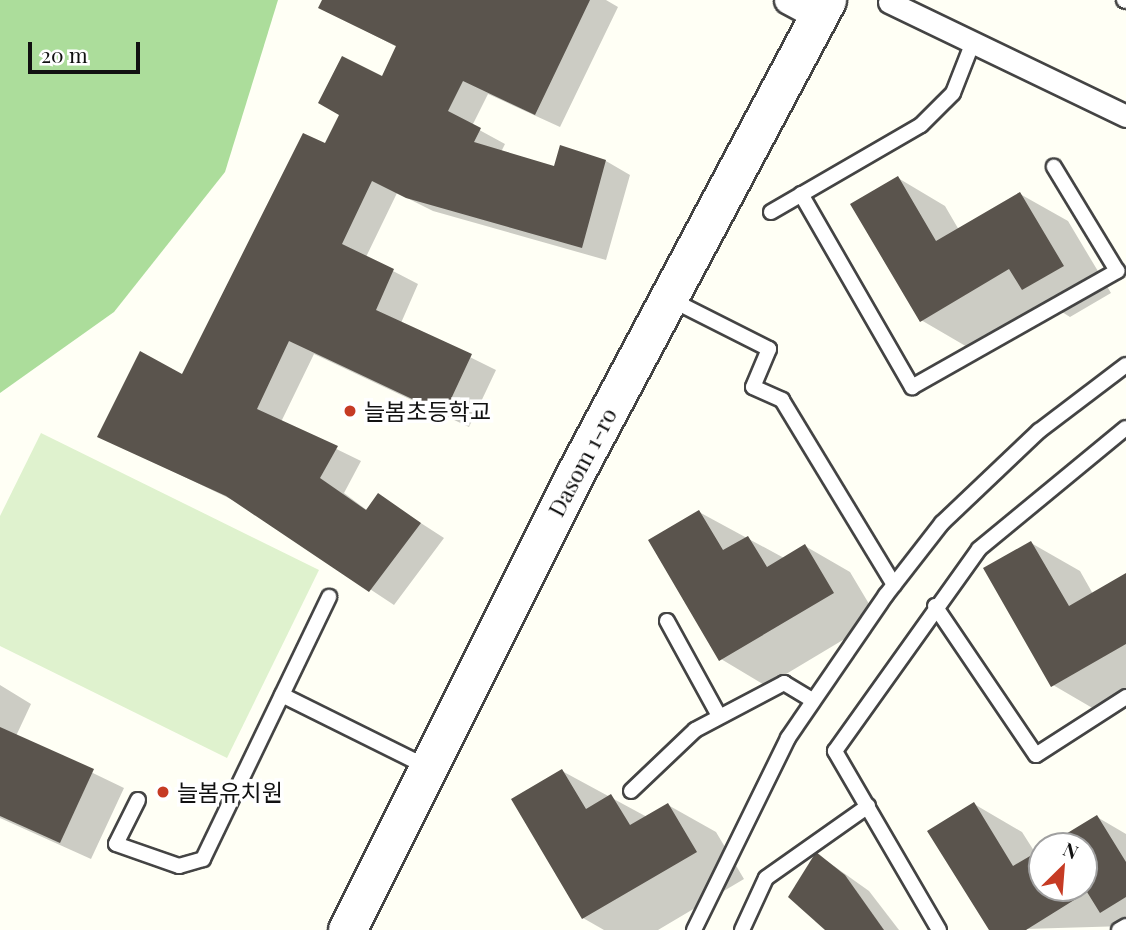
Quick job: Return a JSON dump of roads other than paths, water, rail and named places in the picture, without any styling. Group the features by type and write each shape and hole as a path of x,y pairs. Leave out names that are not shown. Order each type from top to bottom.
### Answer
{"street":[{"path":"889,2 1126,116"},
{"name":"Dasom 1-ro","path":"347,930 575,474 669,298 812,5"}],"lane":[{"path":"771,212 921,125 953,93 973,43"},
{"path":"801,194 912,387 1117,271 1054,167"},
{"path":"669,298 769,349 753,387 782,400 894,584"},
{"path":"694,930 811,699 894,584 942,523 1039,430 1126,365"},
{"path":"939,930 835,751 934,606 979,548 1126,428"},
{"path":"138,800 116,844 179,866 203,859 330,597"},
{"path":"934,606 1036,755 1126,697"},
{"path":"667,621 719,716"},
{"path":"631,791 695,730 719,716 784,683 811,699"},
{"path":"282,695 428,767"},
{"path":"742,930 766,878 868,806"},
{"path":"1119,930 1126,926"}],"place":[{"name":"늘봄초등학교","path":"350,411"},
{"name":"늘봄유치원","path":"163,792"}]}
